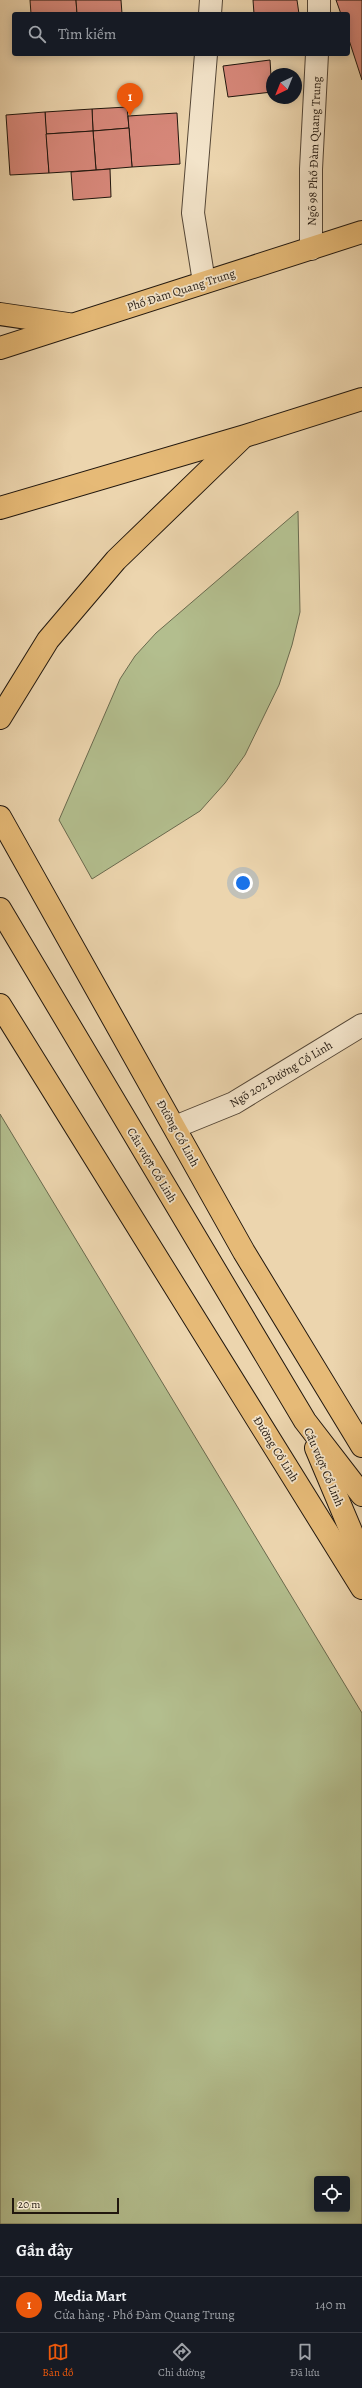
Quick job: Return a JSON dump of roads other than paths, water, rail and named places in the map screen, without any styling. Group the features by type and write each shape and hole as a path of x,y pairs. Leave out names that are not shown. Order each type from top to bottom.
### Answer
{"main road":[{"name":"Phố Đàm Quang Trung","path":"0,348 362,232"},
{"path":"0,314 73,325"},
{"path":"0,508 245,436 362,398"},
{"path":"0,718 48,640 116,560 245,436"},
{"name":"Đường Cổ Linh","path":"0,817 244,1252 362,1446"},
{"name":"Cầu vượt Cổ Linh","path":"0,909 305,1421 362,1495"},
{"name":"Đường Cổ Linh","path":"0,1005 362,1588"},
{"name":"Cầu vượt Cổ Linh","path":"305,1421 362,1557"}],"street":[{"path":"210,12 211,0"},
{"path":"319,0 319,12"},
{"path":"204,282 193,213 206,56"},
{"name":"Ngõ 98 Phố Đàm Quang Trung","path":"311,249 311,169 317,56"},
{"name":"Ngõ 202 Đường Cổ Linh","path":"175,1127 234,1103 362,1025"}],"place":[{"name":"Media Mart","path":"130,116"}]}
